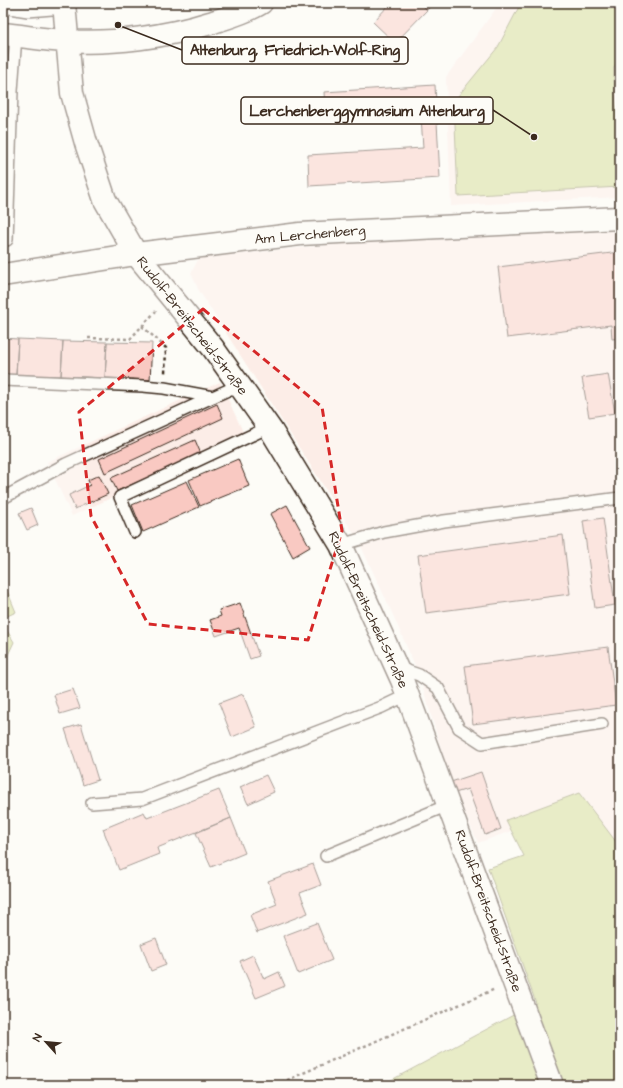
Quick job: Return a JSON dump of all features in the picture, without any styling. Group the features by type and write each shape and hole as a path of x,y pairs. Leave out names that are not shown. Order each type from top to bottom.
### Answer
{"street":[{"path":"10,35 67,41 99,42 151,37 184,31 247,11 261,3"},
{"name":"Rudolf-Breitscheid-Straße","path":"64,6 72,92 86,143 105,200 136,254 213,348 269,427 342,545 396,666 552,1085"},
{"name":"Am Lerchenberg","path":"3,275 136,254 300,234 620,218"}],"lane":[{"path":"3,7 28,11 64,6"},
{"path":"7,240 12,91 10,35"},
{"path":"3,380 164,388 213,397"},
{"path":"3,498 66,464 239,385"},
{"path":"135,532 120,497 269,427"},
{"path":"342,545 384,532 444,521 620,498"},
{"path":"396,666 419,675 438,688 458,728 482,743 602,724"},
{"path":"92,803 142,799 382,707 407,695"},
{"path":"326,856 448,805"}],"path":[{"path":"88,338 130,340 170,296"},
{"path":"142,326 166,348 164,388"},
{"path":"276,1085 514,981"}],"highlighted area":[{"path":"203,309 322,407 342,531 308,640 148,624 91,516 79,412"}],"shaded area":[{"path":"500,3 620,3 620,197 451,206 446,77"},
{"path":"620,228 620,847 579,793 506,820 511,831 478,843 451,782 419,675 358,540 198,289 191,273 199,258 366,241"},
{"path":"220,382 245,436 72,516 47,462"}],"green space":[{"path":"521,3 620,3 620,55 614,68 614,80 620,158 620,187 458,196 454,101 498,47"},
{"path":"3,581 16,612 3,618"},
{"path":"3,624 14,642 7,657 3,658"},
{"path":"579,793 620,847 620,1085 382,1085 536,1003 488,868 524,856 506,820"}],"building":[{"path":"391,3 420,3 427,10 395,43 373,22"},
{"path":"420,3 434,3 427,10"},
{"path":"435,85 440,178 309,186 308,155 423,148 421,116 326,122 324,92"},
{"path":"620,252 620,338 612,339 611,325 507,338 498,267"},
{"path":"3,338 18,339 16,375 3,374"},
{"path":"18,339 63,341 61,376 16,375"},
{"path":"63,341 107,342 105,378 61,376"},
{"path":"107,342 152,343 150,380 105,378"},
{"path":"608,374 615,413 589,417 582,378"},
{"path":"217,404 223,418 105,473 99,459"},
{"path":"195,440 201,454 117,491 111,478"},
{"path":"238,459 249,486 200,506 189,480"},
{"path":"99,475 108,494 75,509 69,495 90,485 88,480"},
{"path":"187,481 199,507 143,532 132,505"},
{"path":"287,505 310,547 293,557 270,514"},
{"path":"31,508 38,525 27,530 19,513"},
{"path":"603,518 615,605 595,608 583,521"},
{"path":"563,535 570,594 426,613 418,555"},
{"path":"240,603 259,656 250,659 239,628 216,636 210,620 221,616 219,610"},
{"path":"608,647 616,705 473,724 465,666"},
{"path":"73,689 80,708 60,714 54,695"},
{"path":"243,694 256,727 232,737 219,703"},
{"path":"81,724 98,780 83,785 65,729"},
{"path":"481,772 501,829 485,835 468,789 455,793 451,782"},
{"path":"266,775 274,792 248,804 240,787"},
{"path":"219,790 231,818 157,848 159,854 119,870 103,829 144,812 147,818"},
{"path":"231,818 245,853 211,867 196,833"},
{"path":"313,864 321,885 300,893 308,913 257,933 250,915 277,904 268,881"},
{"path":"317,923 332,960 298,974 283,936"},
{"path":"156,938 166,965 151,971 141,944"},
{"path":"253,955 264,979 279,972 285,986 256,998 240,961"}],"place":[{"name":"Altenburg, Friedrich-Wolf-Ring","path":"118,25"},
{"name":"Lerchenberggymnasium Altenburg","path":"534,137"}]}
